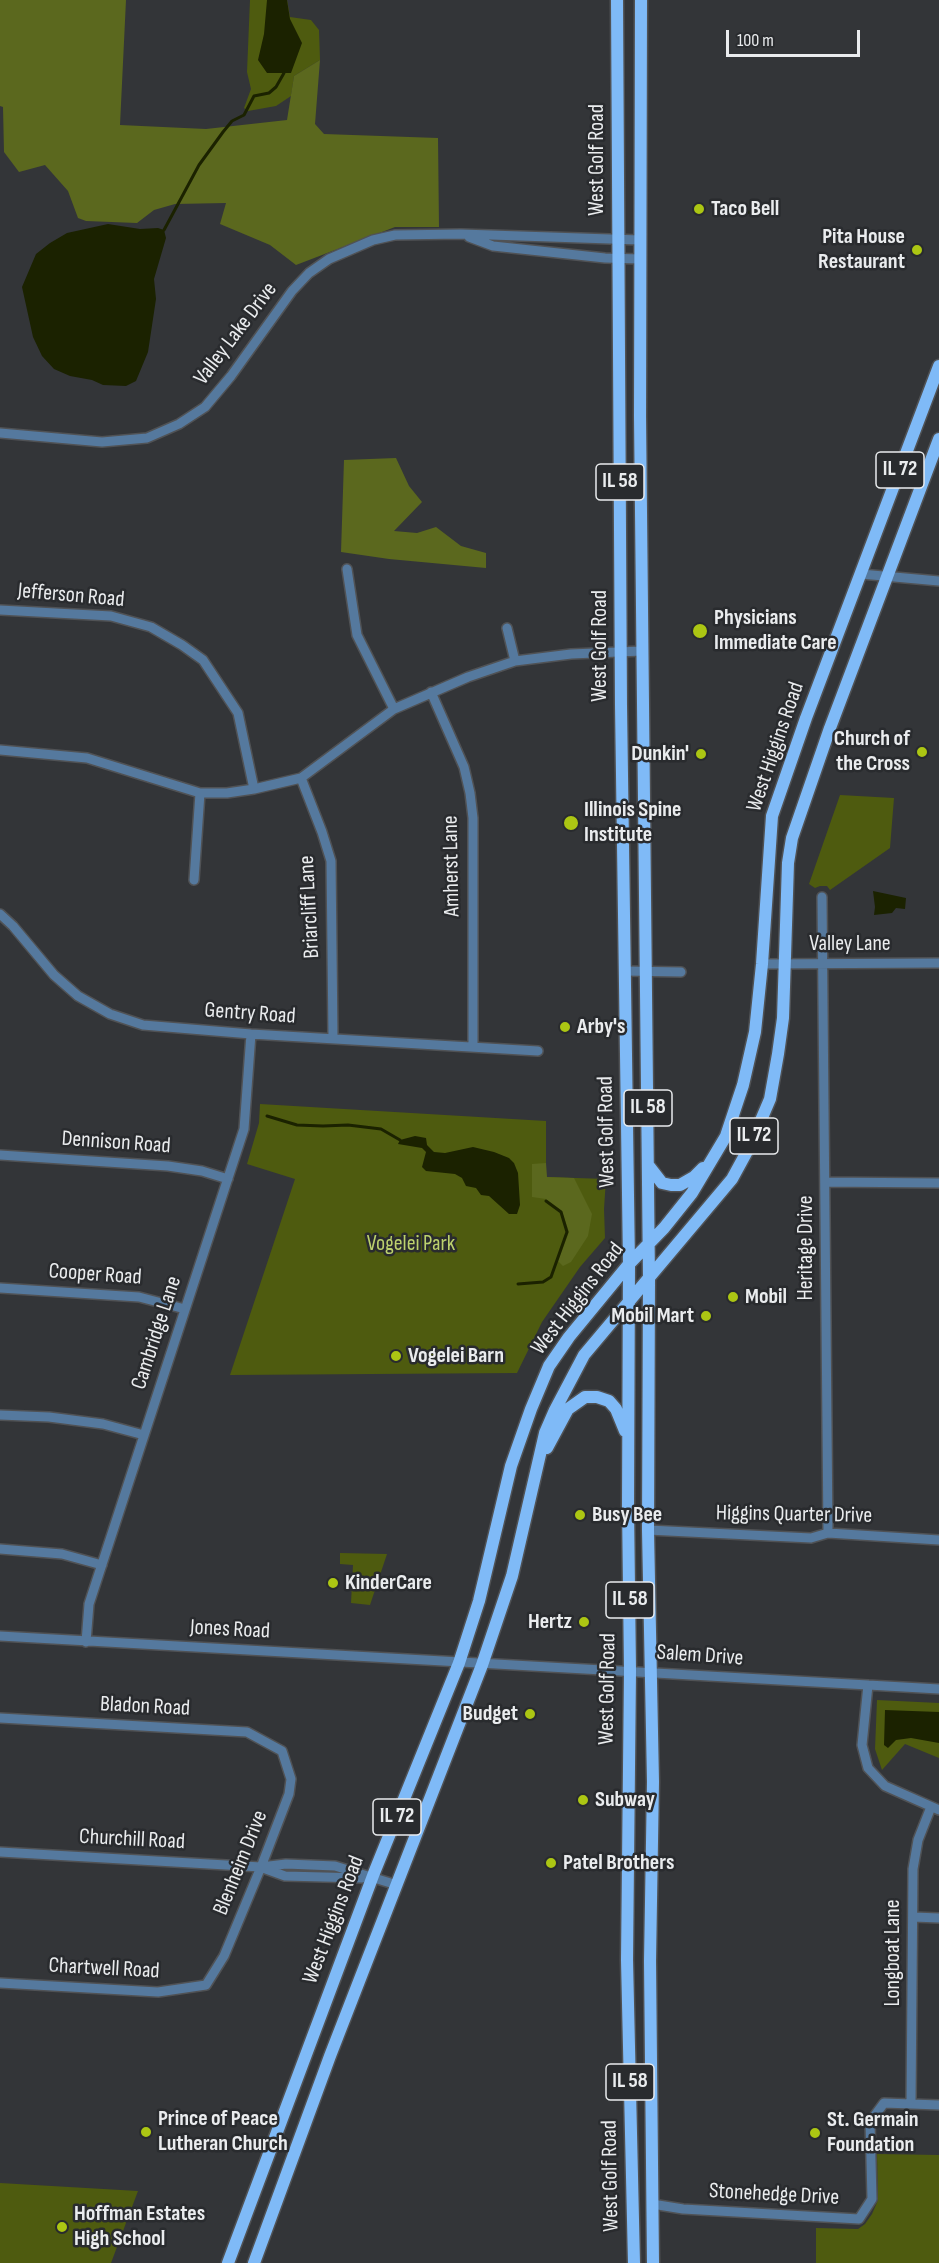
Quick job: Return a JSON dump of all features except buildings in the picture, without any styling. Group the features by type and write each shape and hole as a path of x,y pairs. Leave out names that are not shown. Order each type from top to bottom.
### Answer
{"main road":[{"name":"West Golf Road","path":"617,0 621,652 629,1264 630,1671 627,1960 634,2263"},
{"name":"West Golf Road","path":"641,0 642,651 649,1279 648,1530 653,1782 650,1961 653,2263"},
{"name":"West Higgins Road","path":"228,2263 372,1878 459,1664 478,1601 510,1466 549,1366 569,1337 629,1264 664,1228 692,1193 726,1136 743,1085 755,1032 772,816 806,718 939,366"},
{"name":"West Higgins Road","path":"254,2263 482,1665 512,1576 546,1433 572,1375 584,1355 732,1179 750,1146 770,1099 783,1018 788,863 792,838 798,816 939,439"},
{"path":"648,1165 662,1183 680,1185 694,1177 714,1156"},
{"path":"539,1465 568,1409 585,1397 597,1397 612,1404 619,1415 628,1441"}],"street":[{"name":"Valley Lake Drive","path":"461,234 493,246 618,259 640,259"},
{"name":"Valley Lake Drive","path":"0,434 102,442 147,438 179,424 205,407 231,376 292,291 309,273 329,259 373,240 395,235 461,234 640,240"},
{"path":"347,569 357,635 394,709"},
{"path":"861,574 939,581"},
{"name":"Jefferson Road","path":"0,610 111,616 151,627 182,645 203,660 238,713 254,789"},
{"path":"507,628 515,661"},
{"path":"0,750 87,758 200,793 227,793 254,789 301,778 394,709 468,677 515,661 571,654 642,651"},
{"name":"Amherst Lane","path":"431,693 464,767 470,793 473,830 473,1047"},
{"name":"Briarcliff Lane","path":"301,778 331,861 333,1038"},
{"path":"194,880 200,793"},
{"name":"Heritage Drive","path":"822,897 828,1533"},
{"name":"Gentry Road","path":"0,915 68,989 88,1003 110,1014 143,1025 251,1034 538,1051"},
{"name":"Valley Lane","path":"762,964 939,963"},
{"path":"626,971 681,972"},
{"name":"Cambridge Lane","path":"86,1642 89,1604 228,1179 246,1117 251,1034"},
{"name":"Dennison Road","path":"0,1155 168,1166 202,1171 228,1179"},
{"path":"825,1182 939,1183"},
{"name":"Cooper Road","path":"0,1288 139,1297 185,1309"},
{"path":"0,1415 49,1417 103,1424 144,1435"},
{"name":"Higgins Quarter Drive","path":"648,1530 811,1538 828,1533 939,1540"},
{"path":"0,1549 62,1554 102,1565"},
{"name":"Jones Road","path":"0,1636 459,1664"},
{"name":"Salem Drive","path":"459,1664 651,1672 939,1689"},
{"path":"868,1685 862,1745 868,1768 885,1786 935,1808"},
{"name":"Bladon Road","path":"0,1718 248,1732 282,1751"},
{"name":"Blenheim Drive","path":"206,1985 224,1956 289,1794 291,1779 282,1751"},
{"name":"Longboat Lane","path":"911,2103 913,1869 918,1840 935,1808"},
{"name":"Churchill Road","path":"0,1852 261,1867 285,1876 372,1878 397,1885"},
{"path":"914,1917 939,1918"},
{"name":"Chartwell Road","path":"0,1983 158,1992 206,1985"},
{"name":"Stonehedge Drive","path":"652,2204 683,2209 859,2219 872,2199 870,2122 884,2103 939,2105"}],"green space":[{"path":"0,0 126,0 120,125 206,129 287,120 294,76 320,60 315,124 324,134 438,138 439,227 395,227 296,265 270,245 220,224 226,203 175,204 154,210 137,223 86,221 78,218 68,191 45,165 19,172 4,152 3,107 0,106"},
{"path":"250,0 287,0 290,17 311,20 319,30 320,60 294,76 291,96 276,106 248,111 244,108 251,89 247,72"},
{"path":"396,458 409,486 422,502 394,531 417,533 436,527 461,546 486,553 486,568 341,552 344,460"},
{"path":"840,795 894,798 890,848 830,890 827,886 815,888 809,884"},
{"name":"Vogelei Park","path":"260,1104 546,1121 546,1177 606,1179 605,1238 580,1267 542,1322 517,1373 230,1375 295,1179 247,1164 259,1123"},
{"path":"546,1163 547,1177 574,1178 592,1214 588,1236 571,1262 563,1266 558,1261 569,1232 562,1211 546,1199 532,1197 532,1164"},
{"path":"340,1553 387,1554 370,1605 351,1603 353,1565 340,1564"},
{"path":"877,1700 939,1703 939,1758 905,1744 882,1770 875,1749"},
{"path":"877,2154 939,2155 939,2263 816,2263 816,2228 858,2229 872,2214 878,2200"},
{"name":"Hoffman Estates High School","path":"0,2183 138,2191 111,2263 0,2263"}],"shaded area":[{"path":"267,0 287,0 290,19 302,43 291,73 267,73 258,60 264,34"},
{"path":"108,224 140,229 158,228 164,230 166,238 154,279 156,299 148,352 136,381 126,386 103,385 54,369 42,356 33,337 22,287 36,254 50,243 67,233"},
{"path":"873,891 906,898 905,909 896,908 892,913 874,915"},
{"path":"415,1136 426,1138 427,1145 434,1152 445,1153 473,1147 509,1158 518,1173 520,1205 517,1214 509,1214 489,1196 481,1195 476,1188 466,1186 462,1178 455,1174 426,1171 422,1167 426,1152 422,1148 398,1144 400,1140"},
{"path":"885,1710 939,1712 939,1743 911,1738 896,1740 888,1748 884,1745"}],"waterway":[{"path":"164,230 199,165 223,132 232,121 244,115 254,96 269,93 276,87 284,73"},
{"path":"744,212 772,213"},
{"path":"267,1116 297,1125 348,1125 381,1129 400,1140"},
{"path":"518,1284 543,1282 551,1277 567,1232 561,1212 546,1201"}],"place":[{"name":"Taco Bell","path":"699,209"},
{"name":"Pita House Restaurant","path":"917,250"},
{"name":"Physicians Immediate Care","path":"700,631"},
{"name":"Church of the Cross","path":"922,752"},
{"name":"Dunkin'","path":"701,754"},
{"name":"Illinois Spine Institute","path":"571,823"},
{"name":"Arby's","path":"565,1027"},
{"name":"Mobil","path":"733,1297"},
{"name":"Mobil Mart","path":"706,1316"},
{"name":"Vogelei Barn","path":"396,1356"},
{"name":"Busy Bee","path":"580,1515"},
{"name":"KinderCare","path":"333,1583"},
{"name":"Hertz","path":"584,1622"},
{"name":"Budget","path":"530,1714"},
{"name":"Subway","path":"583,1800"},
{"name":"Patel Brothers","path":"551,1863"},
{"name":"Prince of Peace Lutheran Church","path":"146,2132"},
{"name":"St. Germain Foundation","path":"815,2133"},
{"name":"Hoffman Estates High School","path":"62,2227"}]}
